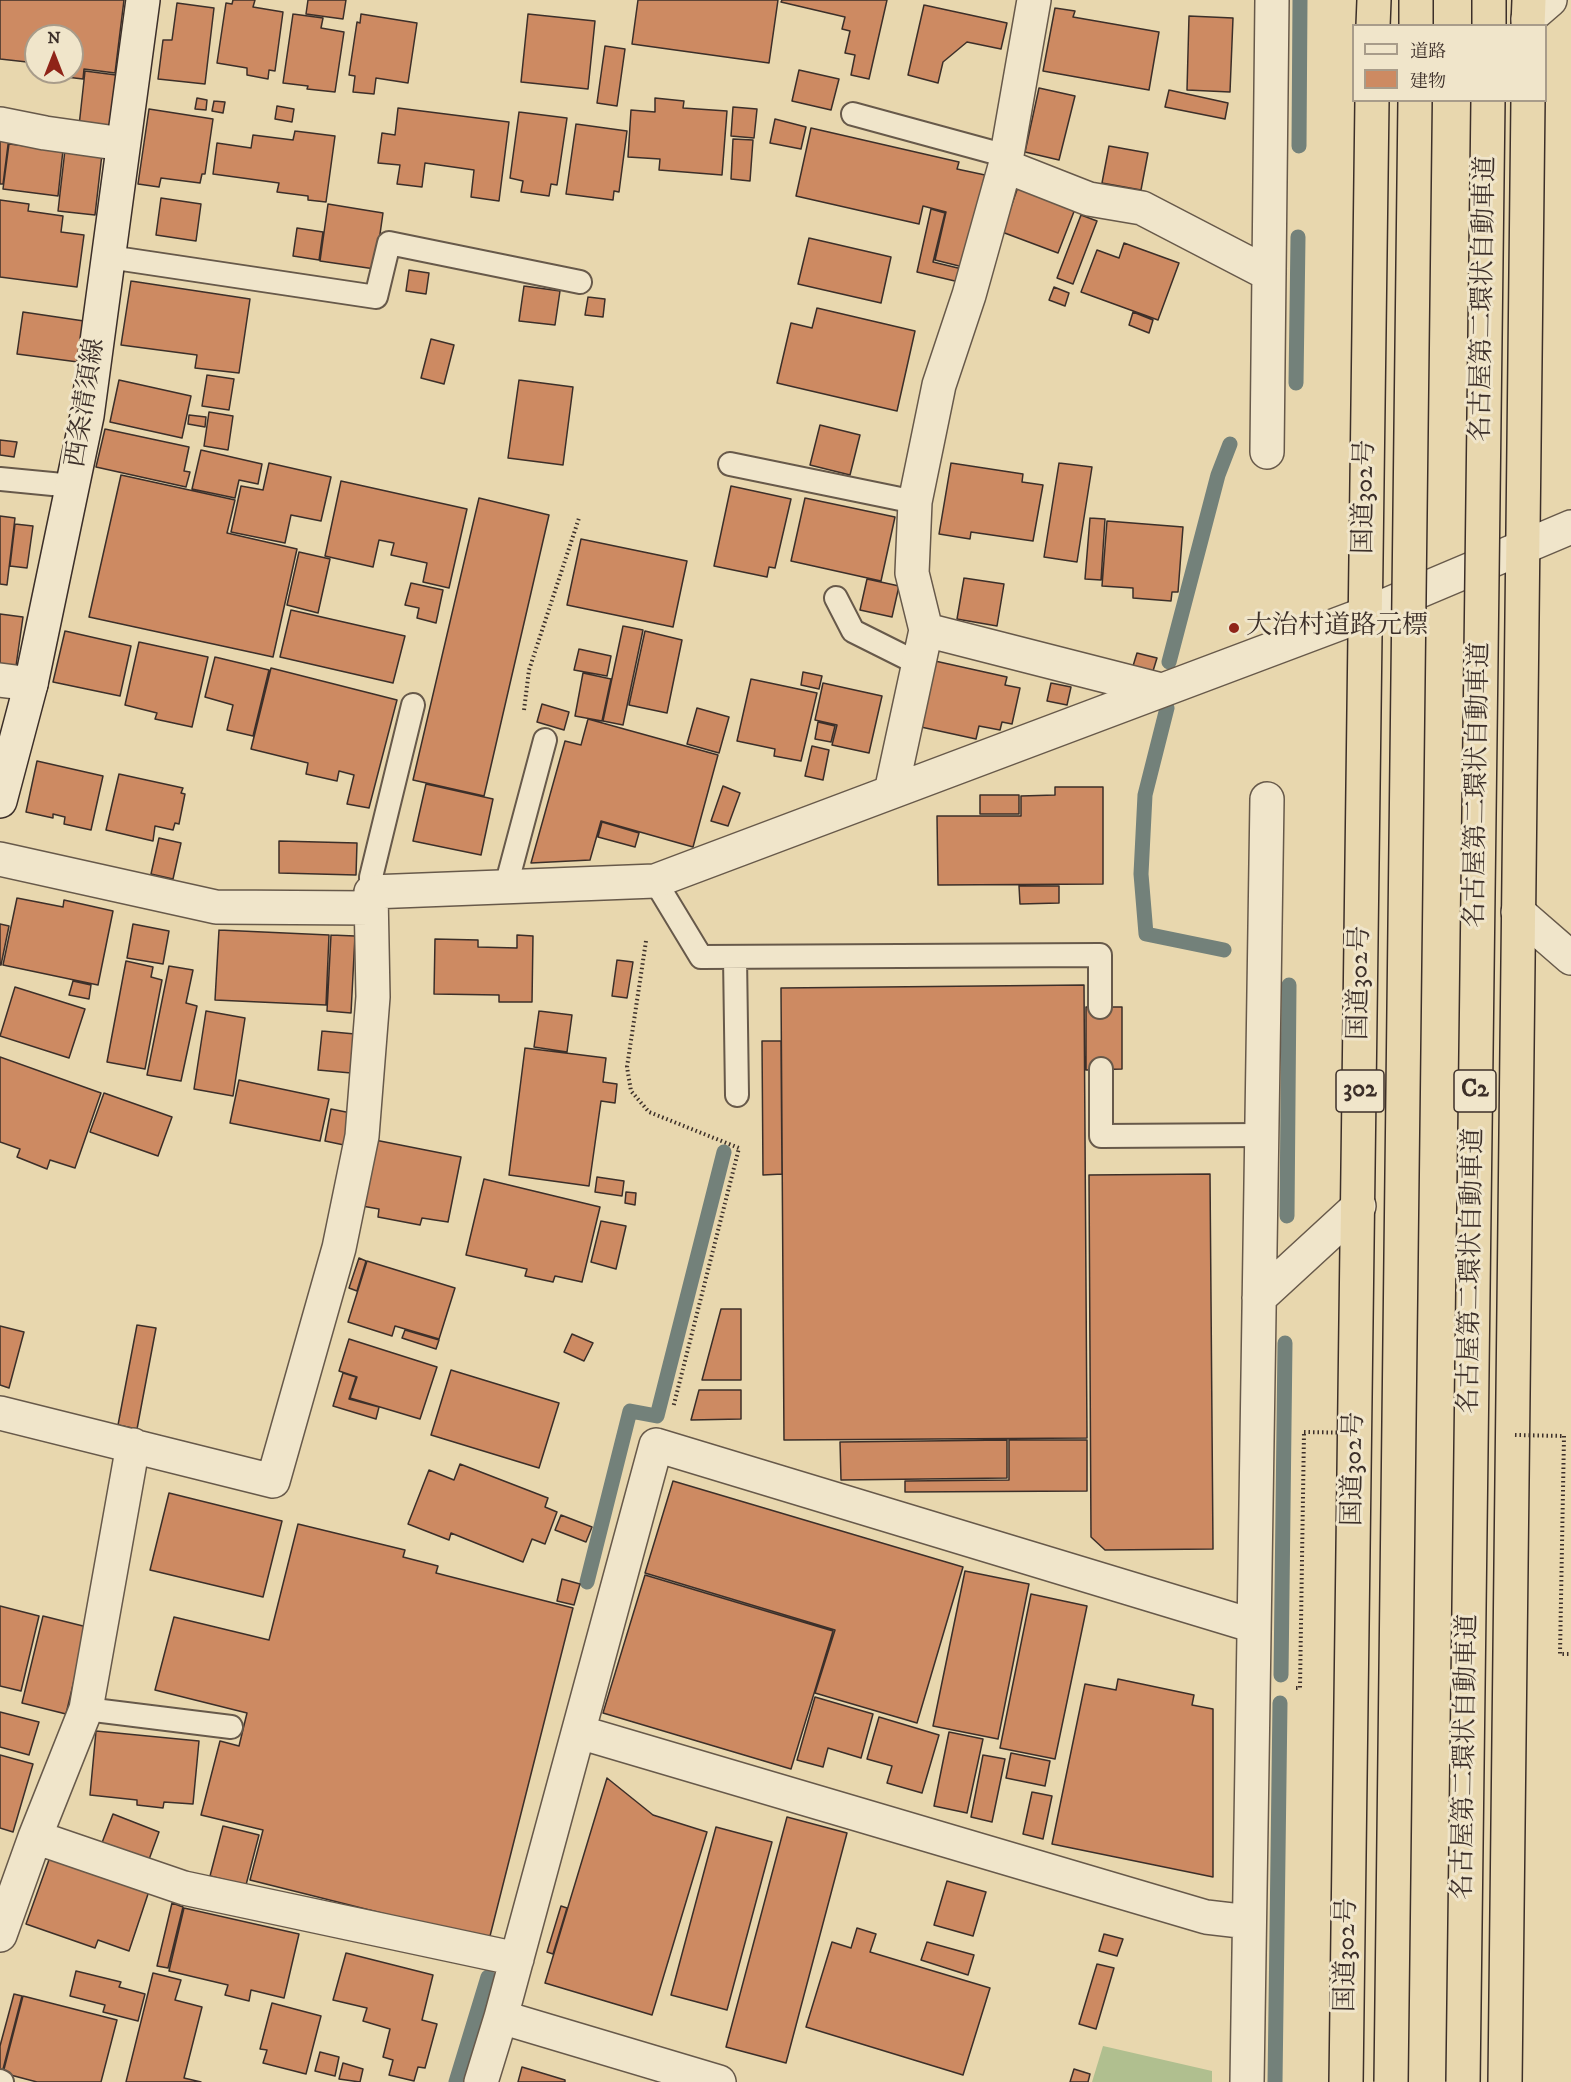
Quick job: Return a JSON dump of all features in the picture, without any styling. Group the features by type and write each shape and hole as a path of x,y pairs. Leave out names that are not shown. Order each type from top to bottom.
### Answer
{"highway":[{"path":"1373,24 1374,0"},
{"path":"1416,0 1416,24"},
{"path":"1489,0 1489,24"},
{"name":"国道302号","path":"1346,2082 1372,102"},
{"path":"1390,2082 1415,102"},
{"name":"名古屋第二環状自動車道","path":"1463,2082 1488,102"},
{"path":"1505,2082 1528,102"}],"street":[{"name":"西条清須線","path":"0,801 16,682 73,486 87,416 143,0"},
{"path":"891,792 926,630 912,573 915,502 939,385 969,295 1006,161 1034,0"},
{"path":"1267,452 1272,0"},
{"path":"0,124 123,144"},
{"path":"1006,161 1089,199 1142,208 1269,274"},
{"path":"0,859 216,908 371,900 506,886 655,881 1365,614 1571,527"},
{"path":"926,630 1161,690"},
{"path":"1247,2082 1267,799"},
{"path":"0,1413 273,1481 339,1248 362,1136 373,997 371,900"},
{"path":"1518,912 1571,957"},
{"path":"1259,1298 1359,1206"},
{"path":"0,1935 35,1837 86,1709 134,1445"},
{"path":"482,2082 656,1445 1254,1626"},
{"path":"579,1732 1206,1917 1249,1922"},
{"path":"35,1837 184,1888 517,1959"},
{"path":"501,2017 719,2082"}],"lane":[{"path":"853,114 1006,161"},
{"path":"109,257 376,297 389,243 580,282"},
{"path":"730,464 915,502"},
{"path":"0,479 73,486"},
{"path":"836,598 853,632 919,664"},
{"path":"371,900 371,877 413,705"},
{"path":"506,886 545,740"},
{"path":"655,881 701,957 1100,955 1100,1007"},
{"path":"735,957 737,1095"},
{"path":"1101,1069 1101,1136 1262,1135"},
{"path":"86,1709 231,1727"}],"path":[{"path":"545,740 532,732 523,707 529,670 579,518"},
{"path":"655,881 627,1066 631,1091 649,1112 739,1148 663,1447"},
{"path":"1300,1688 1304,1432"},
{"path":"1564,1436 1560,1654 1571,1654"}],"green space":[{"path":"1103,2046 1212,2071 1212,2082 1092,2082"}],"building":[{"path":"0,0 124,0 115,73 84,69 84,24 24,24 24,62 0,59"},
{"path":"233,0 255,0 253,7 283,12 275,71 269,70 268,79 247,75 247,68 217,63 226,3 232,4"},
{"path":"308,0 346,0 343,19 306,14"},
{"path":"638,0 778,0 769,63 632,44"},
{"path":"782,0 887,0 869,79 851,75 855,55 845,53 850,31 842,29 845,17 781,2"},
{"path":"177,3 214,8 205,84 158,79 163,40 172,40"},
{"path":"924,5 1007,23 1001,49 967,42 943,62 938,83 908,75"},
{"path":"1055,8 1075,11 1073,17 1159,32 1149,90 1043,71"},
{"path":"293,14 323,18 321,28 344,32 335,92 307,89 308,86 283,83"},
{"path":"361,14 417,23 408,83 376,78 374,94 353,92 355,76 349,75 357,22 360,23"},
{"path":"528,14 595,21 588,89 521,82"},
{"path":"1189,16 1233,18 1230,92 1187,90"},
{"path":"605,46 625,49 617,106 597,103"},
{"path":"799,70 839,79 831,110 792,101"},
{"path":"85,71 116,75 109,130 79,126"},
{"path":"1039,88 1075,96 1059,160 1025,152"},
{"path":"1169,90 1228,103 1225,119 1165,107"},
{"path":"197,98 207,100 206,110 195,109"},
{"path":"655,98 684,101 683,108 727,111 722,175 659,170 660,159 628,157 631,110 655,112"},
{"path":"214,101 225,102 223,113 212,111"},
{"path":"277,106 294,109 292,122 275,119"},
{"path":"733,107 757,109 754,138 731,136"},
{"path":"398,108 509,122 499,201 471,197 474,170 425,163 422,187 397,184 400,165 378,163 382,133 395,135"},
{"path":"149,109 213,119 205,174 202,174 200,183 161,178 159,187 138,184"},
{"path":"519,112 567,118 557,185 551,184 549,196 521,192 523,181 510,178"},
{"path":"775,119 806,127 801,149 770,143"},
{"path":"576,124 627,131 619,192 614,191 613,200 566,194"},
{"path":"811,128 959,162 957,169 985,175 963,267 935,260 946,212 923,206 919,224 796,196"},
{"path":"295,131 335,136 326,202 308,200 308,196 277,192 279,183 213,174 217,143 251,148 253,135 293,140"},
{"path":"0,136 9,137 3,184 0,184"},
{"path":"733,139 753,140 750,181 731,179"},
{"path":"9,144 63,150 58,196 3,189"},
{"path":"1109,146 1148,153 1141,190 1102,183"},
{"path":"65,150 102,154 95,215 58,211"},
{"path":"1018,187 1075,209 1058,253 1002,232"},
{"path":"161,198 201,204 196,241 156,235"},
{"path":"0,200 29,204 28,211 63,216 61,232 84,235 77,287 0,277"},
{"path":"328,204 383,213 375,269 320,261"},
{"path":"931,209 945,213 933,262 962,269 959,282 917,272"},
{"path":"1081,215 1097,221 1073,284 1057,278"},
{"path":"297,228 323,232 319,260 293,256"},
{"path":"809,238 891,257 881,303 798,284"},
{"path":"1124,243 1179,263 1158,320 1081,292 1097,250 1119,258"},
{"path":"409,270 429,273 426,294 406,291"},
{"path":"131,281 250,299 239,373 195,368 197,355 121,345"},
{"path":"524,286 560,291 555,325 519,321"},
{"path":"1054,287 1069,293 1065,306 1049,300"},
{"path":"588,297 605,299 603,317 585,315"},
{"path":"817,308 915,331 897,411 777,383 791,323 812,328"},
{"path":"23,312 84,321 78,362 17,354"},
{"path":"1133,312 1153,320 1149,333 1129,325"},
{"path":"431,339 454,345 444,384 421,378"},
{"path":"207,375 234,379 229,410 202,406"},
{"path":"119,380 191,396 182,438 110,422"},
{"path":"519,380 573,387 563,465 508,458"},
{"path":"209,412 233,416 228,450 204,446"},
{"path":"189,415 206,417 205,427 188,424"},
{"path":"820,425 860,435 850,475 810,465"},
{"path":"105,429 189,447 184,471 190,472 186,487 96,467"},
{"path":"0,440 17,442 14,457 0,455"},
{"path":"201,450 262,464 258,484 239,480 235,498 192,489"},
{"path":"269,463 331,477 321,521 291,515 285,543 231,532 241,486 263,490"},
{"path":"951,463 1023,474 1022,482 1043,485 1033,541 971,532 970,539 939,534"},
{"path":"1059,463 1092,467 1077,562 1044,557"},
{"path":"121,475 235,500 227,533 297,549 273,657 89,617"},
{"path":"341,481 467,509 449,588 423,582 427,563 391,555 394,543 379,540 373,567 325,556"},
{"path":"731,486 791,499 775,568 769,567 767,577 714,566"},
{"path":"479,498 549,515 484,796 413,780"},
{"path":"805,498 895,517 881,581 791,561"},
{"path":"0,516 15,518 7,585 0,584"},
{"path":"1090,518 1105,519 1101,580 1085,579"},
{"path":"1107,521 1183,527 1178,592 1172,592 1171,601 1133,598 1133,588 1102,586"},
{"path":"15,524 33,526 27,568 10,566"},
{"path":"581,539 687,561 673,627 567,605"},
{"path":"299,552 330,559 318,613 287,605"},
{"path":"964,578 1004,584 997,626 957,619"},
{"path":"867,579 899,586 892,617 860,610"},
{"path":"411,583 443,590 436,623 417,618 419,608 405,605"},
{"path":"291,610 405,636 393,683 280,657"},
{"path":"0,614 23,617 16,666 0,664"},
{"path":"623,626 643,630 623,725 603,721"},
{"path":"65,631 131,646 120,696 53,682"},
{"path":"645,631 682,640 667,713 629,705"},
{"path":"139,642 208,657 192,727 155,719 157,713 125,705"},
{"path":"579,649 611,656 607,676 574,670"},
{"path":"1137,653 1157,658 1153,671 1133,666"},
{"path":"215,657 269,670 253,736 227,730 233,705 205,697"},
{"path":"935,661 1007,677 1005,685 1020,688 1012,724 1002,722 1000,730 979,726 976,739 921,727"},
{"path":"271,668 397,700 369,808 347,804 354,775 339,771 337,781 306,774 308,763 251,749"},
{"path":"803,672 822,676 819,689 801,685"},
{"path":"583,673 611,679 602,721 575,716"},
{"path":"751,679 817,693 801,761 774,756 775,749 737,741"},
{"path":"823,683 882,696 869,753 832,745 837,725 815,720"},
{"path":"1051,683 1071,687 1067,705 1047,701"},
{"path":"542,704 569,712 564,730 537,722"},
{"path":"697,708 729,717 719,753 687,744"},
{"path":"588,719 718,755 693,847 601,821 590,860 531,863 565,741 581,745"},
{"path":"818,722 835,726 831,742 815,739"},
{"path":"812,746 829,750 823,780 805,776"},
{"path":"37,761 103,776 91,830 64,824 65,817 53,814 53,818 26,812"},
{"path":"119,774 183,788 181,793 185,794 179,824 175,823 173,830 155,826 153,841 106,830"},
{"path":"426,784 493,799 481,855 413,841"},
{"path":"723,786 740,793 728,826 711,821"},
{"path":"1055,787 1103,787 1103,884 938,885 937,816 1021,816 1021,796 1055,795"},
{"path":"980,795 1019,795 1019,814 980,814"},
{"path":"602,822 639,833 635,847 598,837"},
{"path":"159,838 181,843 173,879 151,874"},
{"path":"279,841 357,843 356,875 279,873"},
{"path":"1019,886 1059,886 1059,903 1020,904"},
{"path":"17,898 63,907 64,900 113,911 98,985 3,965"},
{"path":"0,924 9,926 1,965 0,965"},
{"path":"133,924 169,931 163,964 127,958"},
{"path":"219,930 329,935 326,1005 215,1000"},
{"path":"331,935 355,936 351,1013 327,1011"},
{"path":"517,935 533,936 532,1002 499,1002 499,995 434,994 435,939 478,940 478,947 517,948"},
{"path":"617,960 633,962 627,998 612,996"},
{"path":"126,961 153,967 151,977 162,980 145,1069 107,1062"},
{"path":"169,966 193,970 186,1003 197,1006 181,1081 147,1075"},
{"path":"73,981 91,985 89,999 69,995"},
{"path":"1084,985 1087,1438 784,1440 781,988"},
{"path":"15,987 85,1009 69,1058 0,1036"},
{"path":"1086,1007 1122,1007 1122,1069 1086,1070"},
{"path":"206,1011 245,1018 233,1096 194,1089"},
{"path":"539,1011 572,1015 567,1052 534,1047"},
{"path":"322,1031 355,1034 351,1073 318,1070"},
{"path":"762,1041 781,1041 782,1174 763,1175"},
{"path":"525,1048 606,1058 603,1082 617,1084 615,1103 601,1101 589,1186 509,1175"},
{"path":"0,1057 101,1093 75,1168 50,1160 47,1169 17,1157 20,1149 0,1142"},
{"path":"239,1080 329,1099 320,1141 230,1123"},
{"path":"104,1093 172,1117 158,1156 90,1132"},
{"path":"331,1109 351,1113 344,1145 325,1141"},
{"path":"375,1140 461,1157 448,1222 422,1218 420,1225 378,1217 379,1209 362,1206"},
{"path":"1210,1174 1213,1549 1105,1550 1091,1537 1089,1175"},
{"path":"597,1177 624,1181 622,1196 595,1192"},
{"path":"484,1179 600,1207 582,1282 555,1276 553,1282 525,1276 527,1269 466,1255"},
{"path":"626,1192 636,1193 635,1205 625,1203"},
{"path":"601,1221 626,1226 616,1269 591,1262"},
{"path":"359,1258 366,1261 357,1291 349,1288"},
{"path":"367,1261 455,1288 439,1339 395,1326 392,1336 348,1322"},
{"path":"721,1309 741,1309 741,1380 702,1380"},
{"path":"137,1325 156,1328 137,1429 118,1425"},
{"path":"0,1326 24,1332 9,1388 0,1385"},
{"path":"405,1330 439,1340 436,1349 402,1338"},
{"path":"572,1334 593,1343 584,1361 564,1352"},
{"path":"349,1339 437,1367 420,1419 350,1398 357,1377 339,1371"},
{"path":"451,1370 559,1403 539,1468 431,1435"},
{"path":"343,1373 356,1377 349,1399 379,1407 376,1419 333,1406"},
{"path":"699,1390 741,1390 741,1419 691,1420"},
{"path":"1007,1440 1007,1478 841,1480 840,1442"},
{"path":"1009,1440 1087,1440 1087,1491 905,1492 905,1481 1009,1480"},
{"path":"460,1464 548,1498 545,1507 557,1512 545,1544 532,1539 523,1562 451,1533 449,1540 408,1524 429,1470 454,1480"},
{"path":"673,1481 963,1567 917,1723 815,1693 835,1630 645,1573"},
{"path":"169,1493 282,1521 263,1597 150,1570"},
{"path":"561,1515 592,1527 586,1542 555,1530"},
{"path":"298,1524 405,1550 403,1557 438,1566 436,1573 573,1608 489,1940 250,1880 263,1830 201,1815 220,1741 239,1746 247,1713 155,1690 174,1617 269,1640"},
{"path":"965,1571 1029,1584 998,1739 933,1726"},
{"path":"645,1575 833,1631 791,1769 603,1713"},
{"path":"562,1579 580,1584 574,1605 557,1601"},
{"path":"1031,1594 1087,1606 1055,1759 1000,1748"},
{"path":"0,1606 39,1616 21,1691 0,1686"},
{"path":"43,1616 87,1627 66,1714 22,1703"},
{"path":"1118,1679 1194,1695 1192,1705 1213,1709 1213,1877 1052,1844 1085,1684 1116,1690"},
{"path":"815,1697 873,1714 861,1758 828,1748 823,1767 797,1760"},
{"path":"0,1712 39,1722 29,1755 0,1747"},
{"path":"879,1717 939,1735 922,1793 887,1783 892,1766 867,1759"},
{"path":"96,1731 199,1741 193,1804 164,1802 163,1808 137,1805 137,1800 90,1795"},
{"path":"949,1732 983,1739 967,1813 934,1806"},
{"path":"1011,1753 1050,1761 1045,1786 1006,1778"},
{"path":"0,1755 33,1764 13,1832 0,1828"},
{"path":"983,1755 1005,1759 992,1822 971,1817"},
{"path":"607,1778 653,1815 707,1832 652,2015 545,1983"},
{"path":"1032,1792 1052,1796 1043,1839 1023,1834"},
{"path":"113,1814 159,1832 147,1865 100,1848"},
{"path":"787,1817 847,1833 786,2063 726,2047"},
{"path":"223,1826 259,1835 246,1885 210,1876"},
{"path":"716,1827 772,1842 727,2010 671,1995"},
{"path":"50,1857 149,1891 129,1951 98,1940 95,1948 26,1924"},
{"path":"947,1881 986,1892 973,1936 934,1925"},
{"path":"172,1903 183,1907 168,1968 157,1966"},
{"path":"561,1906 567,1908 553,1954 547,1952"},
{"path":"184,1908 299,1934 284,1998 251,1990 249,2001 225,1995 228,1985 169,1971"},
{"path":"857,1928 876,1934 870,1952 990,1988 963,2075 806,2027 832,1942 851,1948"},
{"path":"1104,1934 1123,1939 1117,1956 1099,1951"},
{"path":"927,1942 974,1955 968,1975 921,1960"},
{"path":"346,1953 433,1975 422,2020 437,2024 425,2068 418,2067 414,2081 389,2075 393,2060 383,2057 390,2029 363,2021 367,2008 333,2000"},
{"path":"1097,1964 1114,1968 1096,2029 1079,2024"},
{"path":"76,1971 121,1982 119,1987 145,1994 138,2021 103,2012 105,2005 70,1996"},
{"path":"153,1973 181,1980 175,2000 202,2007 184,2078 201,2082 126,2082"},
{"path":"14,1994 22,1996 2,2073 0,2073 0,2046"},
{"path":"23,1996 117,2020 101,2082 37,2082 3,2073"},
{"path":"272,2003 321,2016 306,2074 263,2063 267,2050 260,2049"},
{"path":"320,2052 339,2057 335,2076 315,2071"},
{"path":"343,2063 363,2069 360,2082 339,2079"},
{"path":"522,2067 565,2080 565,2082 518,2082"},
{"path":"1074,2069 1090,2074 1088,2082 1070,2082"}],"waterway":[{"path":"1299,146 1300,0"},
{"path":"1296,383 1298,237"},
{"path":"1169,662 1218,475 1230,444"},
{"path":"1167,708 1145,795 1141,874 1146,934 1224,950"},
{"path":"1287,1216 1289,985"},
{"path":"587,1582 630,1411 657,1416 724,1152"},
{"path":"1281,1675 1285,1343"},
{"path":"1275,2082 1280,1703"},
{"path":"456,2082 488,1977"}],"place":[{"name":"大治村道路元標","path":"1234,628"}]}
